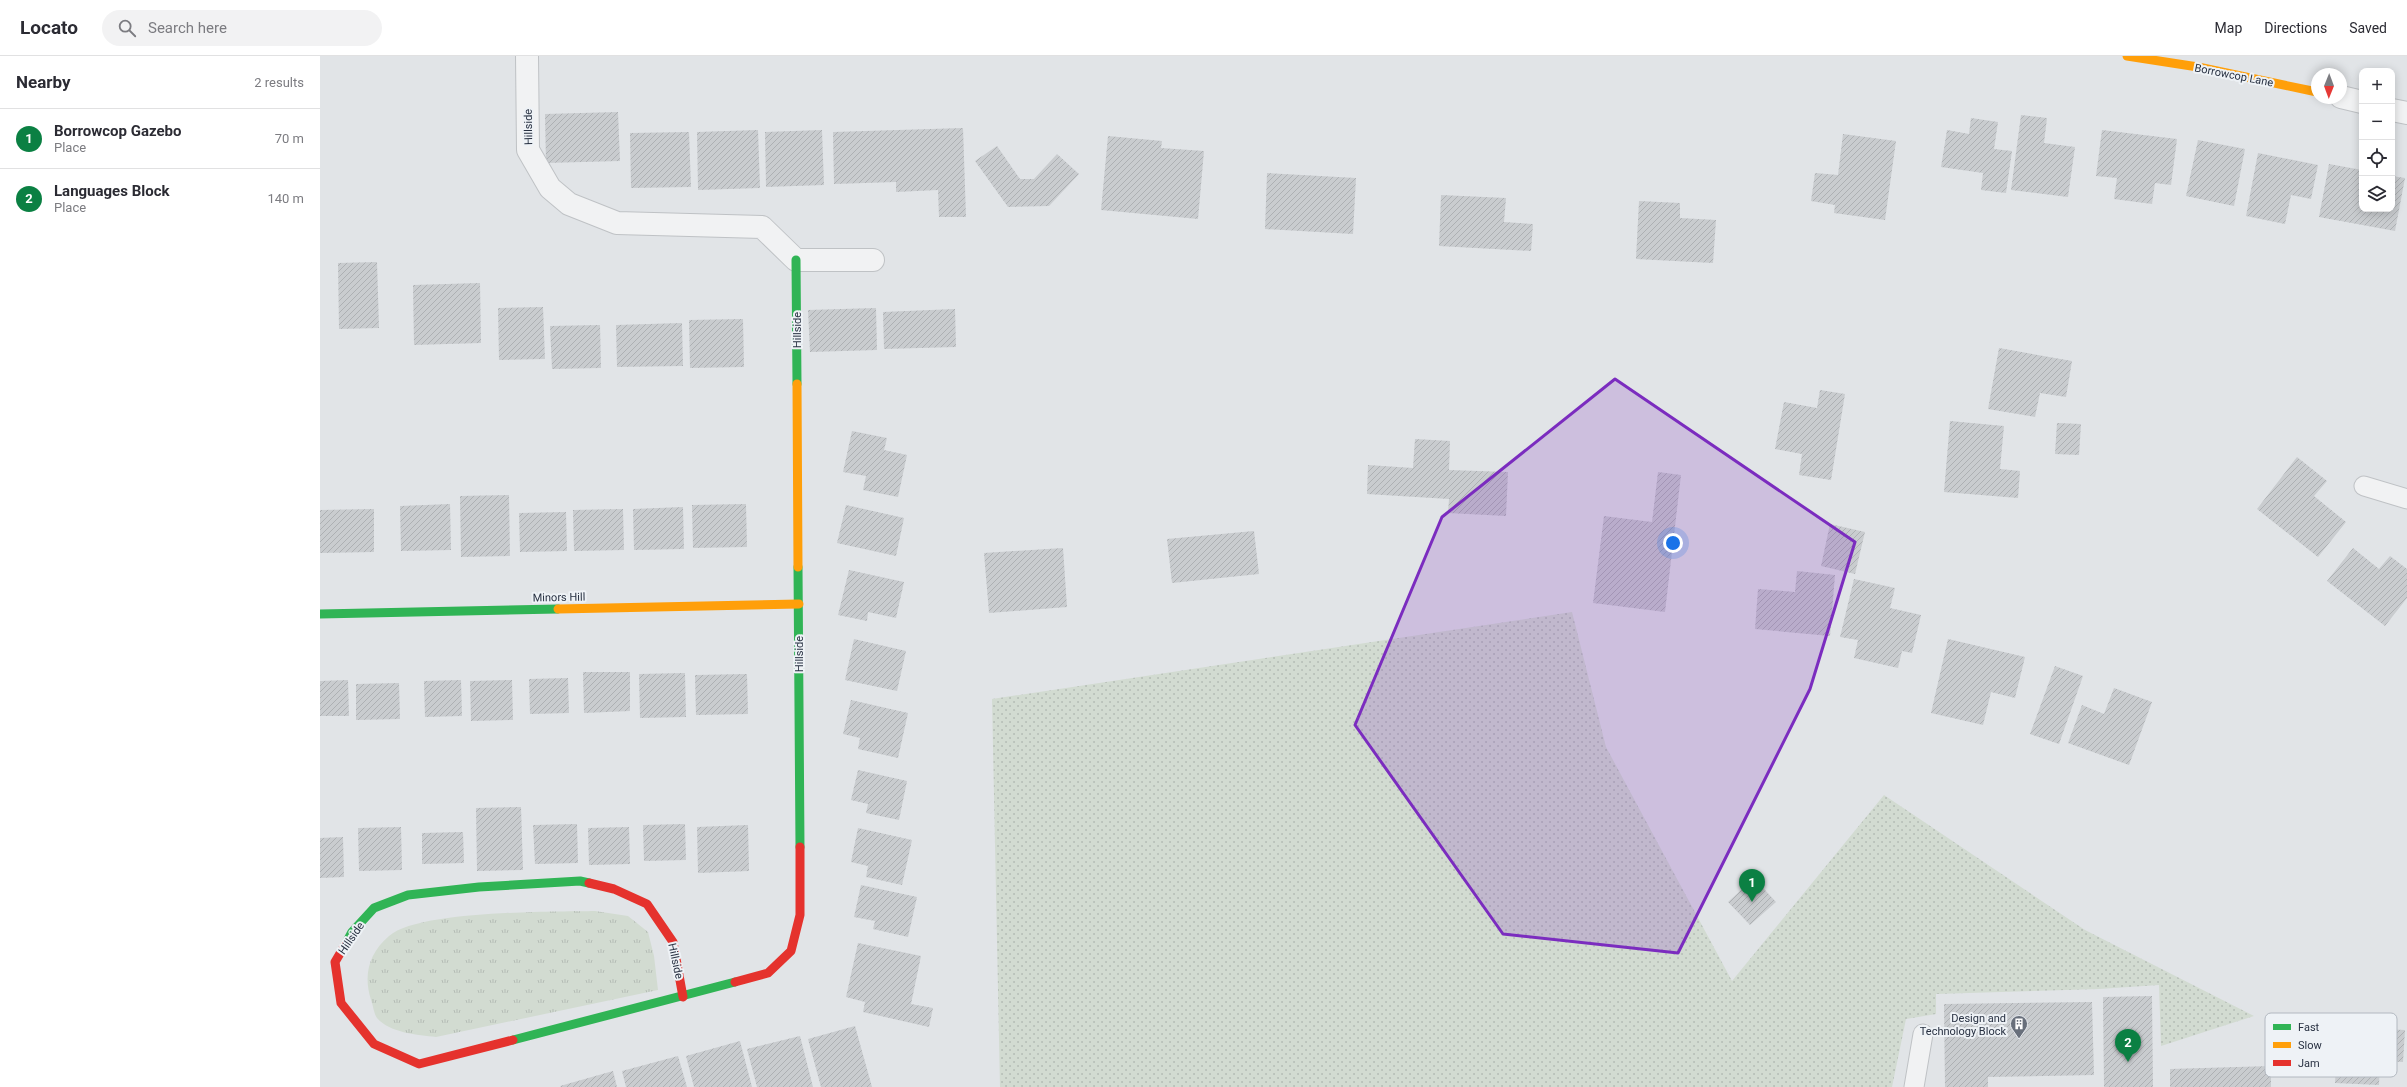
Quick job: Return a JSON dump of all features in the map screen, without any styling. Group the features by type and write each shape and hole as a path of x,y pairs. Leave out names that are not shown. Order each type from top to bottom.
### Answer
{"street":[{"name":"Hillside","path":"527,56 528,150 550,188 569,204 617,222 762,227 796,260 800,915 791,950 768,973 683,997 419,1064 374,1044 341,1003 335,962 352,932 374,908 408,895 479,887 580,881 614,889 647,904 673,942 683,997"},
{"name":"Borrowcop Lane","path":"2127,56 2198,67 2311,91"},
{"path":"2347,98 2359,101"},
{"path":"2395,111 2407,113"},
{"path":"796,260 873,260"},
{"name":"Minors Hill","path":"320,614 799,604"}],"lane":[{"path":"2364,486 2407,499"},
{"path":"1914,1087 1923,1034"}],"highlighted area":[{"path":"1615,379 1855,542 1810,689 1678,953 1503,934 1355,725 1442,517"}],"green space":[{"path":"1572,612 1606,747 1732,981 1884,795 2085,930 2254,1016 2161,1046 2159,985 2099,989 1936,994 1936,1014 1906,1019 1892,1087 1000,1087 992,699"},
{"path":"595,911 628,916 648,932 654,956 658,990 436,1037 413,1034 389,1027 377,1018 374,1012 368,982 368,973 372,957 389,936 405,928 428,921 487,914"}],"building":[{"path":"618,112 620,161 546,163 545,114"},
{"path":"2021,115 2047,118 2044,143 2075,147 2068,197 2011,190"},
{"path":"1971,118 1998,122 1994,149 2012,151 2006,193 1981,190 1983,173 1941,167 1947,130 1969,134"},
{"path":"963,128 966,217 939,217 938,190 896,192 896,182 834,184 833,132"},
{"path":"758,130 760,188 698,190 697,132"},
{"path":"822,130 824,185 766,187 765,132"},
{"path":"2102,130 2177,139 2171,185 2155,183 2152,204 2114,199 2117,178 2096,176"},
{"path":"689,132 691,187 631,188 630,133"},
{"path":"1843,134 1896,141 1885,220 1834,213 1835,205 1811,201 1815,173 1838,175"},
{"path":"1108,136 1162,141 1161,148 1204,151 1198,219 1101,210"},
{"path":"2198,140 2245,149 2234,206 2186,196"},
{"path":"997,146 1020,179 1034,179 1057,154 1079,174 1049,206 1008,207 975,161"},
{"path":"2258,153 2318,165 2311,199 2291,195 2285,224 2246,216"},
{"path":"2329,164 2359,169 2359,212 2395,212 2395,176 2405,178 2395,231 2319,217"},
{"path":"1267,173 1356,178 1353,234 1265,229"},
{"path":"1441,195 1506,198 1504,222 1533,224 1531,251 1439,246"},
{"path":"1639,201 1680,203 1680,218 1716,220 1713,263 1636,259"},
{"path":"377,262 379,328 339,329 338,263"},
{"path":"480,283 481,343 414,345 413,285"},
{"path":"543,307 545,359 499,360 498,308"},
{"path":"876,308 877,350 810,352 808,310"},
{"path":"955,309 956,347 884,349 883,312"},
{"path":"743,319 744,367 690,368 689,320"},
{"path":"682,323 683,366 617,367 616,325"},
{"path":"600,325 601,368 552,369 550,326"},
{"path":"1999,348 2072,361 2066,397 2040,393 2035,417 1988,409"},
{"path":"1820,390 1845,394 1831,480 1799,475 1802,454 1775,449 1784,402 1817,408"},
{"path":"1950,421 2004,426 2000,469 2020,471 2018,498 1944,492"},
{"path":"2057,423 2081,424 2079,455 2055,454"},
{"path":"852,431 887,438 884,450 907,455 898,497 863,490 866,476 843,472"},
{"path":"1415,439 1450,441 1449,470 1508,472 1506,516 1448,513 1449,499 1367,494 1368,465 1413,468"},
{"path":"2297,457 2327,481 2314,496 2346,522 2318,557 2257,509"},
{"path":"1658,472 1681,475 1665,612 1593,603 1604,516 1652,522"},
{"path":"509,495 510,556 461,557 460,496"},
{"path":"450,504 451,550 401,551 400,506"},
{"path":"746,504 747,547 693,548 692,505"},
{"path":"846,505 904,518 896,556 837,543"},
{"path":"683,507 684,549 634,550 633,509"},
{"path":"374,509 374,552 320,553 320,510"},
{"path":"623,509 624,550 574,551 573,510"},
{"path":"566,512 567,551 520,552 519,513"},
{"path":"1830,524 1865,532 1855,574 1821,566"},
{"path":"1254,531 1259,574 1172,583 1167,539"},
{"path":"1063,548 1067,607 989,613 984,553"},
{"path":"2353,548 2379,569 2390,556 2407,569 2407,598 2385,626 2327,581"},
{"path":"849,570 904,582 896,618 868,612 867,621 838,615"},
{"path":"1797,571 1835,575 1830,636 1755,629 1758,589 1795,592"},
{"path":"1854,579 1895,588 1890,608 1921,615 1912,653 1902,651 1898,668 1854,658 1858,640 1840,637"},
{"path":"854,639 906,651 897,691 845,680"},
{"path":"1948,639 2025,657 2015,698 1991,692 1983,725 1931,713"},
{"path":"2055,666 2083,676 2059,744 2030,734"},
{"path":"583,672 630,672 630,711 584,713"},
{"path":"685,673 686,717 640,718 639,674"},
{"path":"747,674 748,714 696,715 695,675"},
{"path":"568,678 569,713 530,714 529,679"},
{"path":"348,680 349,716 320,716 320,681"},
{"path":"461,680 462,716 425,717 424,681"},
{"path":"512,680 513,720 471,721 470,681"},
{"path":"399,683 400,719 356,720 356,684"},
{"path":"2114,688 2152,702 2129,765 2068,743 2082,705 2104,714"},
{"path":"851,700 908,713 898,758 858,749 860,738 843,734"},
{"path":"858,770 907,781 899,820 866,813 868,804 851,800"},
{"path":"521,807 523,870 477,871 476,808"},
{"path":"577,824 578,863 535,864 533,825"},
{"path":"685,824 686,860 644,861 643,825"},
{"path":"748,825 749,871 698,873 697,827"},
{"path":"401,827 402,870 359,871 358,828"},
{"path":"629,827 630,864 589,865 588,828"},
{"path":"858,828 912,840 902,885 866,877 868,866 851,862"},
{"path":"463,832 464,863 422,864 422,833"},
{"path":"343,837 344,877 320,878 320,838"},
{"path":"1754,878 1776,902 1750,925 1728,902"},
{"path":"861,885 917,897 908,937 873,929 875,921 854,917"},
{"path":"858,943 921,956 911,1004 933,1008 929,1027 863,1012 865,1002 846,997"},
{"path":"2152,996 2153,1087 2104,1087 2103,997"},
{"name":"Design and Technology Block","path":"2092,1002 2094,1075 1988,1077 1988,1087 1945,1087 1944,1004"},
{"path":"855,1026 872,1087 821,1087 808,1039"},
{"path":"2397,1030 2405,1030 2403,1062 2397,1062"},
{"path":"800,1036 813,1087 757,1087 747,1049"},
{"path":"740,1041 752,1087 694,1087 686,1056"},
{"path":"678,1056 687,1087 626,1087 622,1071"},
{"path":"2265,1066 2265,1077 2271,1077 2271,1087 2170,1087 2170,1069"},
{"path":"613,1071 617,1087 560,1086"},
{"path":"2335,1077 2379,1077 2379,1085 2335,1083"}],"traffic: fast":[{"path":"796,260 797,384"},
{"path":"798,567 800,847"},
{"path":"320,614 558,609"},
{"path":"345,945 352,932 374,908 408,895 479,887 580,881 589,883"},
{"path":"513,1040 735,982"}],"traffic: slow":[{"path":"2127,56 2198,67 2311,91"},
{"path":"797,384 798,567"},
{"path":"558,609 799,604"}],"traffic: jam":[{"path":"735,982 768,973 791,951 800,915 800,847"},
{"path":"589,883 614,889 647,904 673,942 683,997"},
{"path":"345,945 335,962 341,1003 374,1044 419,1064 513,1040"}],"place":[{"name":"Borrowcop Gazebo","path":"1752,902"},
{"name":"Design and Technology Block","path":"2019,1039"},
{"name":"Languages Block","path":"2128,1062"}]}
